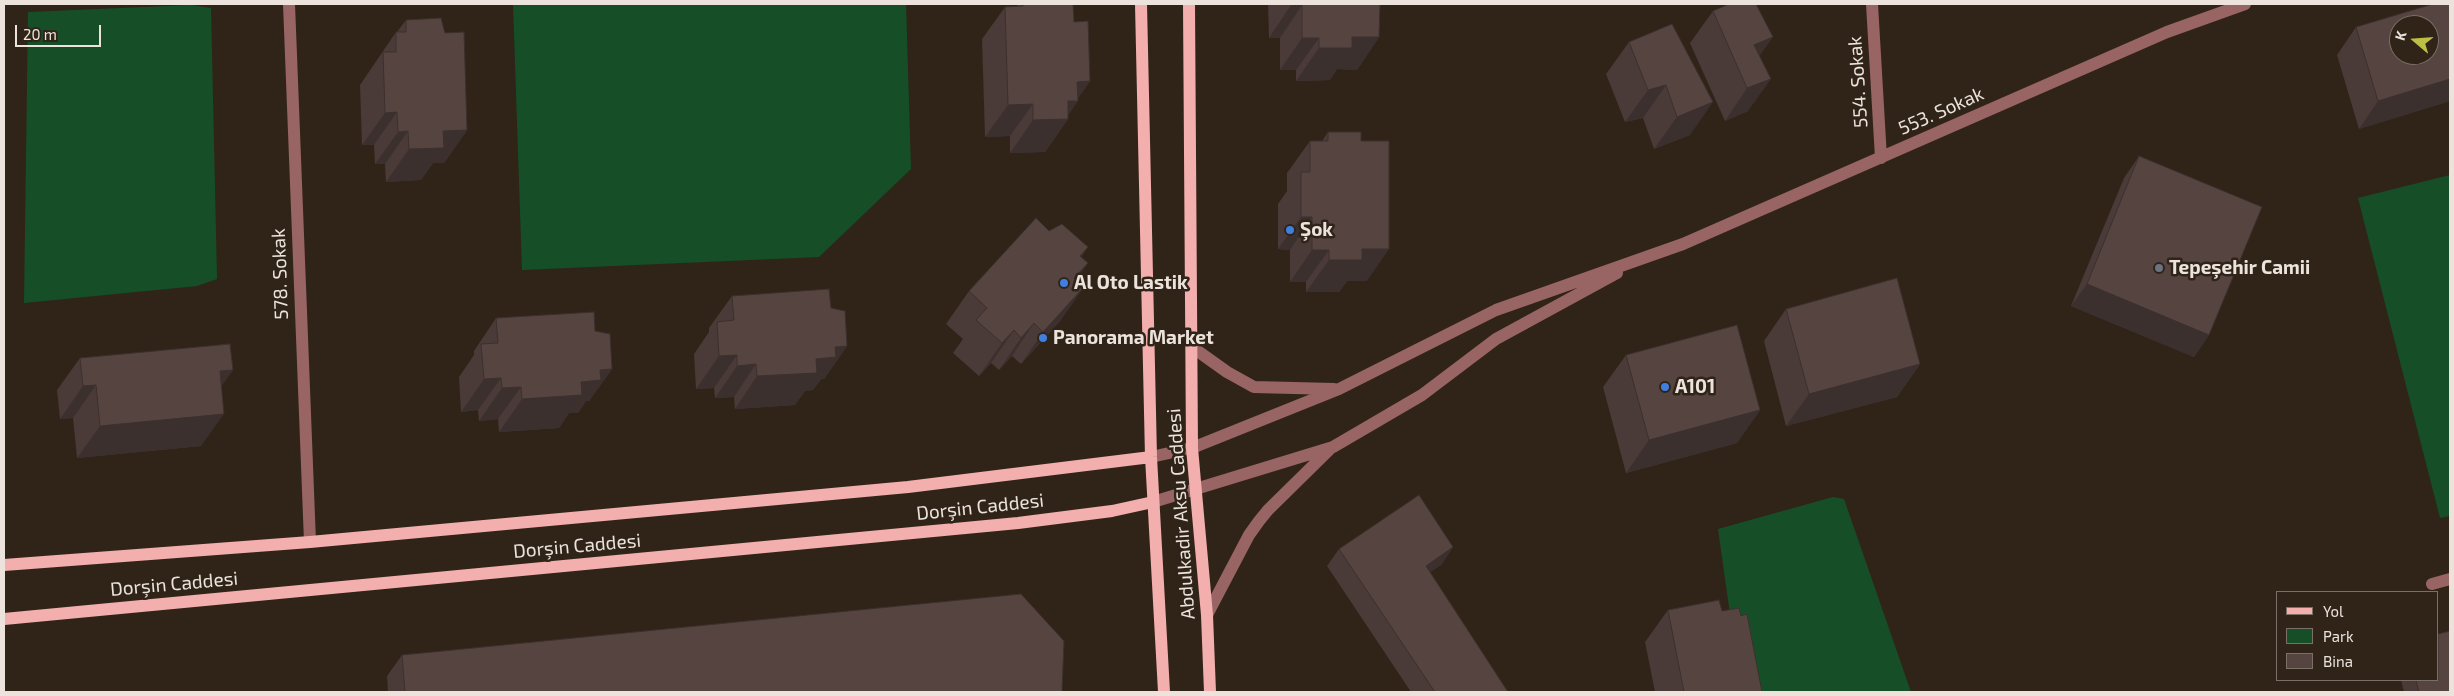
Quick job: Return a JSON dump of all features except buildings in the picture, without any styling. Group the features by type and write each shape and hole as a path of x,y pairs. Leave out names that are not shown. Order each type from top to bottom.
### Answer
{"main road":[{"name":"Abdulkadir Aksu Caddesi","path":"1141,4 1151,457 1164,692"},
{"name":"Abdulkadir Aksu Caddesi","path":"1189,4 1192,448 1207,615 1210,692"},
{"name":"Dorşin Caddesi","path":"4,565 310,542 908,487 1151,457"},
{"name":"Dorşin Caddesi","path":"4,619 1008,524 1112,511 1153,502"}],"street":[{"name":"578. Sokak","path":"289,4 310,542"},
{"name":"554. Sokak","path":"1872,4 1881,158"},
{"name":"553. Sokak","path":"1652,254 1683,244 2167,32 2245,4"},
{"path":"1151,457 1192,448 1339,389 1496,310 1652,254"},
{"path":"1153,502 1333,446 1422,395 1496,339 1652,254"},
{"path":"1192,347 1227,372 1254,387 1339,389"},
{"path":"1207,615 1249,535 1263,516 1333,446"},
{"path":"2432,584 2450,580"}],"green space":[{"path":"513,4 906,4 911,169 819,257 522,270"},
{"path":"191,5 211,8 217,279 197,286 24,303 28,12"},
{"path":"2450,175 2450,516 2440,518 2358,198"},
{"path":"1833,497 1844,499 1911,692 1741,692 1718,529"}],"place":[{"name":"Şok","path":"1290,230"},
{"name":"Tepeşehir Camii","path":"2159,268"},
{"name":"Al Oto Lastik","path":"1064,283"},
{"name":"Panorama Market","path":"1043,338"},
{"name":"A101","path":"1665,387"}]}
